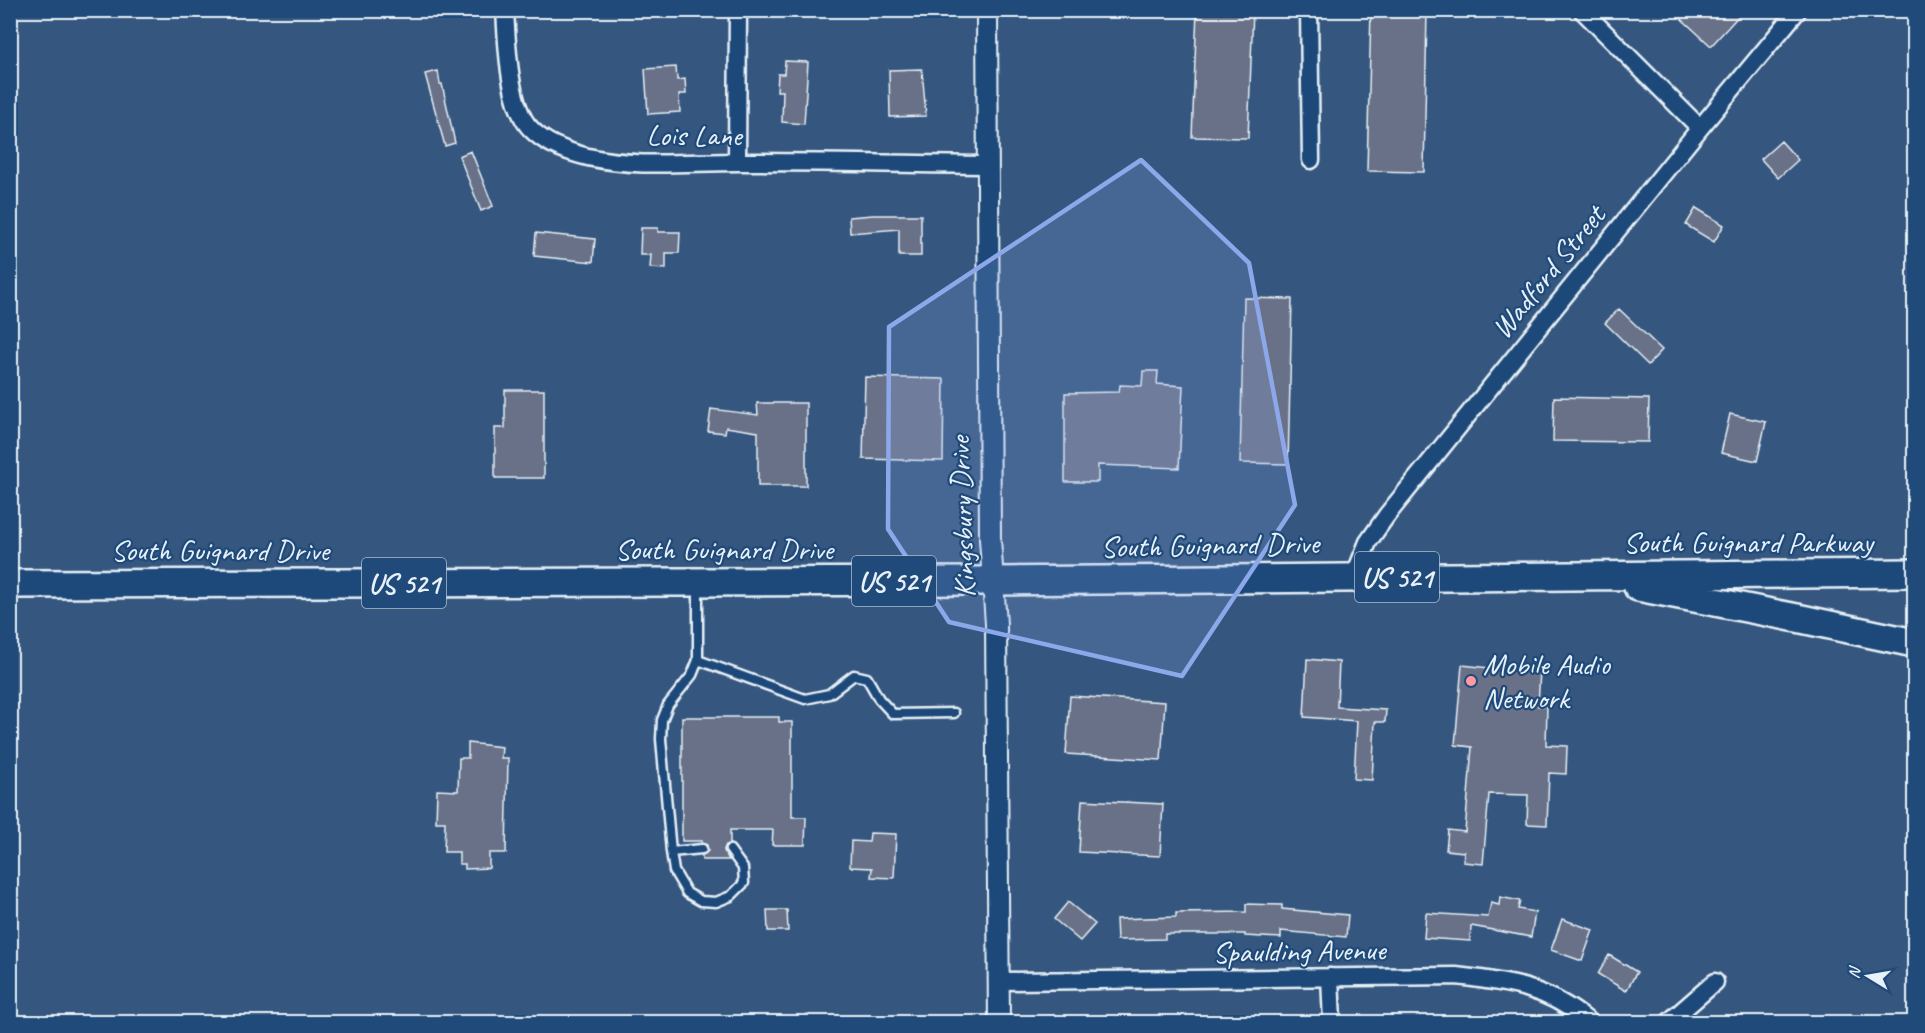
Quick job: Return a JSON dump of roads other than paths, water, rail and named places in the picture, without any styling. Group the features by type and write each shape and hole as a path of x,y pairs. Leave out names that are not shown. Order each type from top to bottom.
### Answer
{"highway":[{"name":"South Guignard Parkway","path":"1581,576 1914,573"},
{"name":"South Guignard Drive","path":"10,584 992,581 1581,576"},
{"path":"1581,576 1914,643"}],"street":[{"name":"Lois Lane","path":"505,10 508,53 515,94 522,115 530,128 563,149 588,157 650,163 988,165"},
{"path":"737,162 738,10"},
{"name":"Kingsbury Drive","path":"987,10 990,527 996,624 999,1023"},
{"path":"1309,10 1311,160"},
{"path":"1582,10 1700,128"},
{"name":"Wadford Street","path":"1354,577 1368,542 1387,515 1798,10"},
{"name":"Spaulding Avenue","path":"999,981 1456,976 1499,981 1534,989 1565,1004 1589,1023"},
{"path":"1330,977 1332,1023"},
{"path":"1669,1023 1714,982"}],"lane":[{"path":"698,582 698,660 692,675 668,705 662,720 661,739 674,871 687,893 701,901 716,902 732,896 744,883 743,868 730,850"},
{"path":"698,660 805,699 829,694 854,675 867,678 879,699 893,714 954,713"},
{"path":"671,852 702,849"}],"place":[{"name":"Mobile Audio Network","path":"1471,681"}]}
